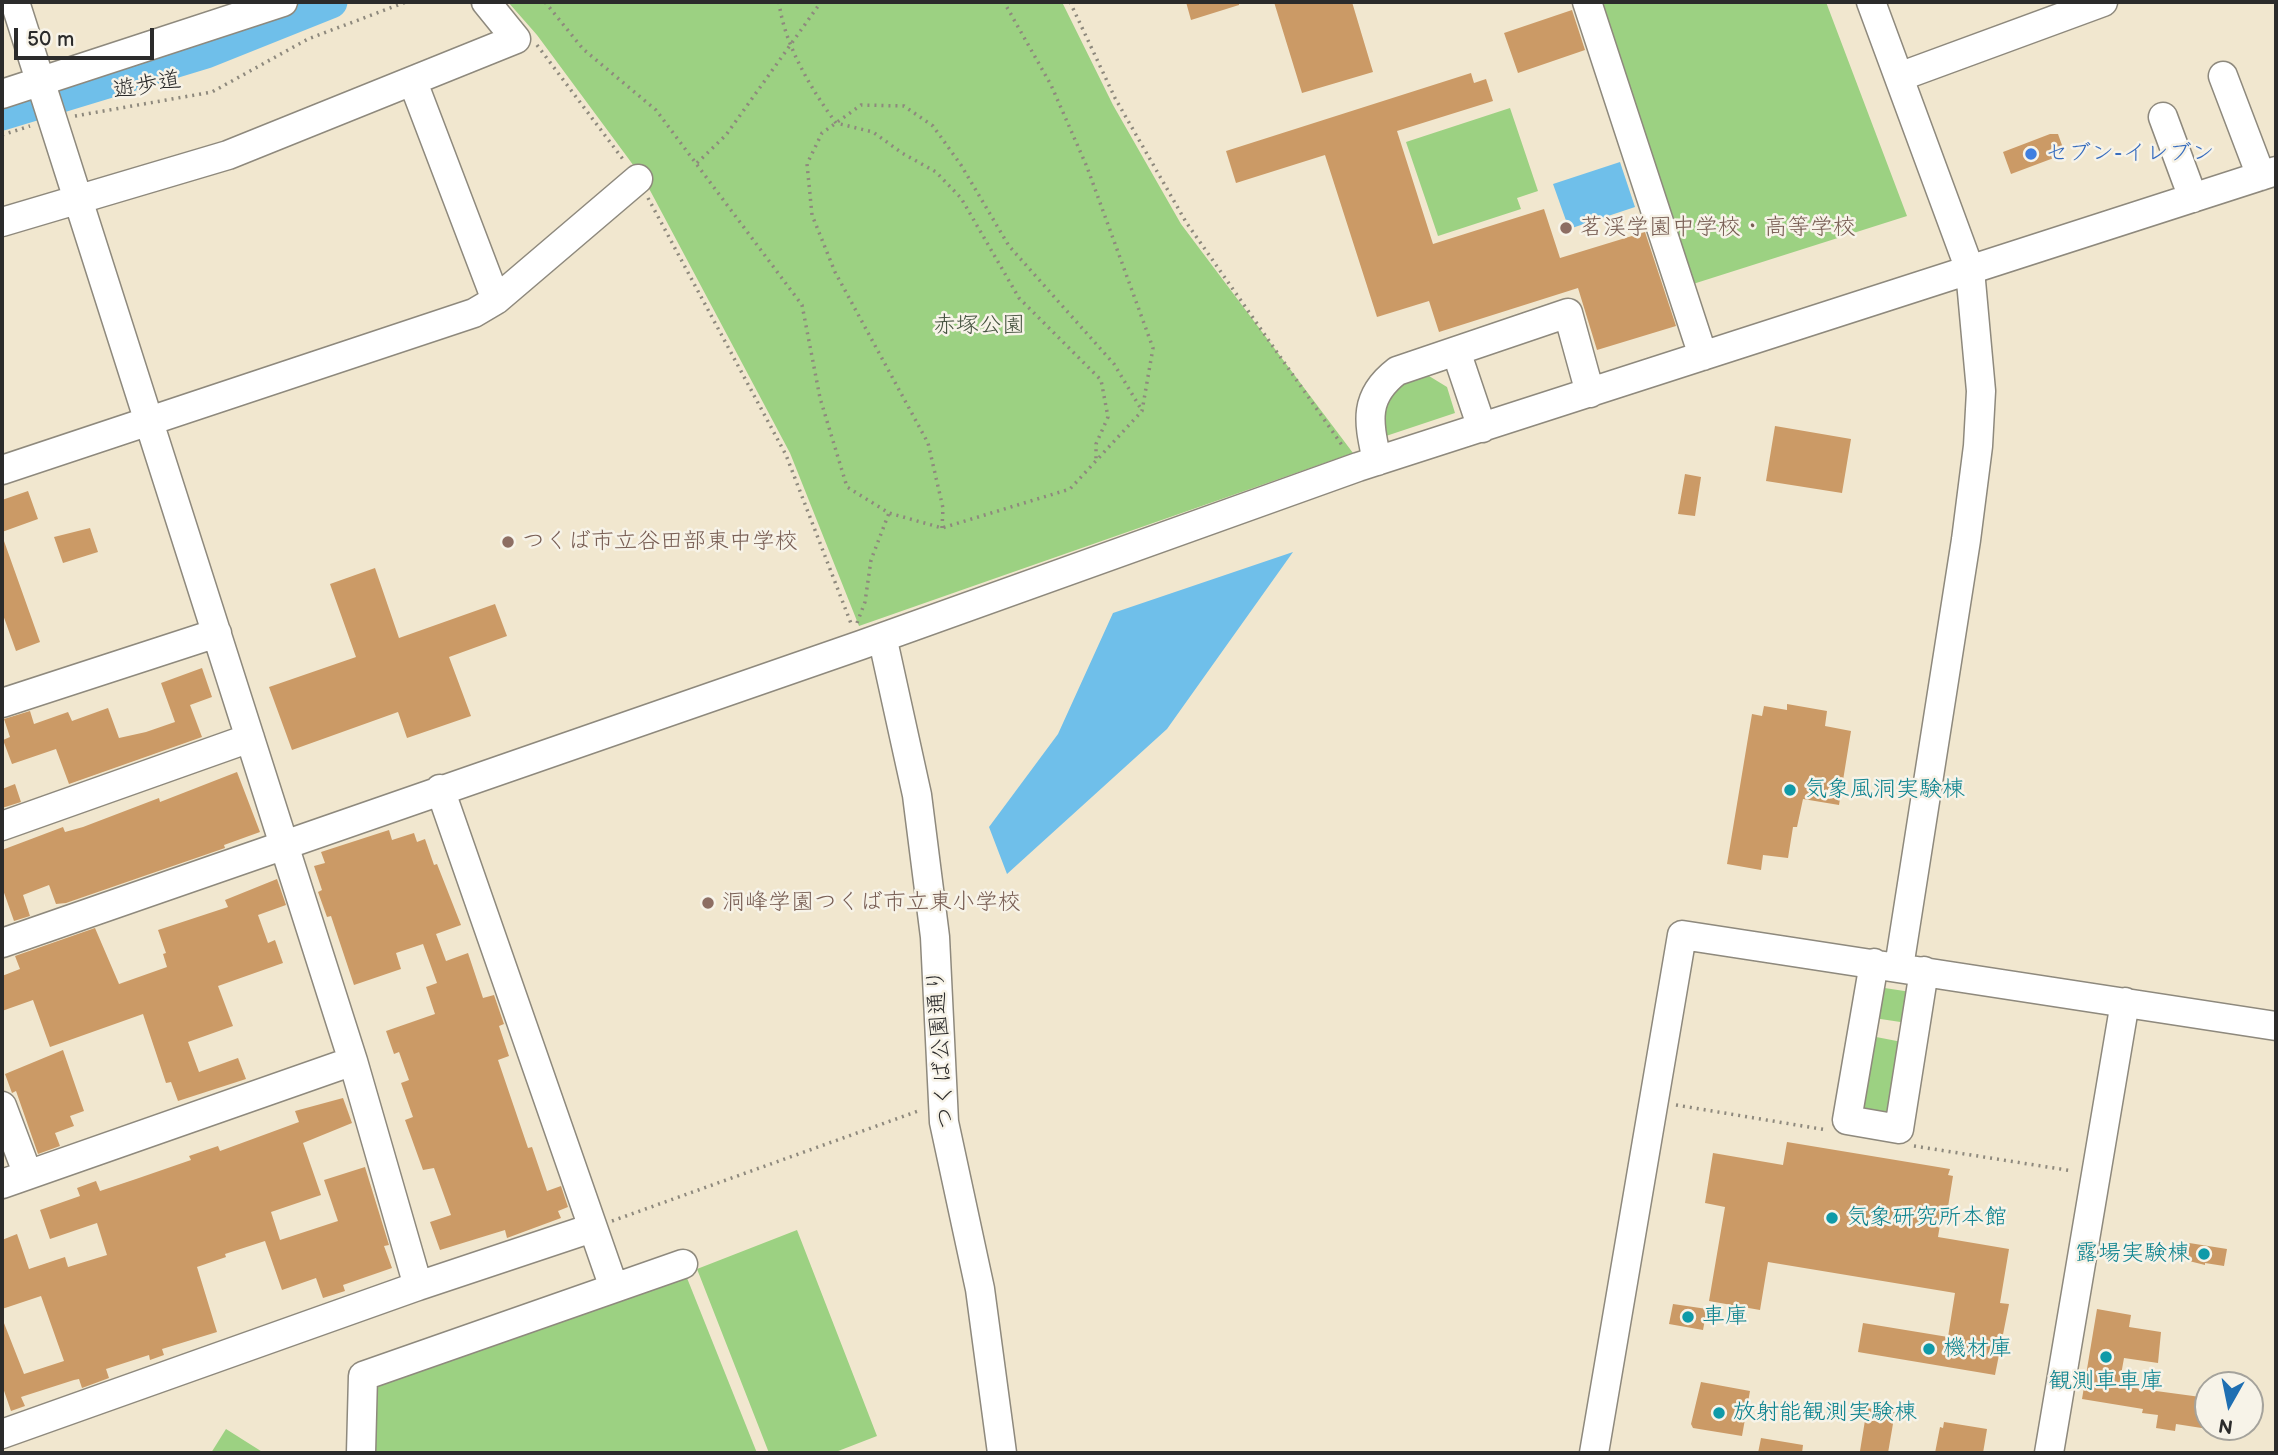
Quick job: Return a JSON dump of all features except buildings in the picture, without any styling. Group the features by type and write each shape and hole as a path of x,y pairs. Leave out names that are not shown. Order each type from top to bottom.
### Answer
{"street":[{"path":"15,2 353,1061 418,1286"},
{"path":"2,94 48,103 283,2"},
{"path":"2,222 228,155 516,39 486,2"},
{"path":"1587,2 1703,356"},
{"path":"1871,2 1970,270 1981,391 1978,446 1899,967 1899,1129 1847,1120 1899,967"},
{"path":"1899,77 2103,2"},
{"path":"2,943 861,645 1364,460 1482,428 2269,174 2223,76"},
{"path":"413,82 496,300"},
{"path":"2163,117 2193,198"},
{"path":"2,470 474,313 496,300 638,180"},
{"path":"1364,460 1371,401 1381,383 1397,371 1568,313 1590,393"},
{"path":"1456,351 1482,428"},
{"path":"2,704 218,633"},
{"name":"つくば公園通り","path":"884,645 916,794 935,937 944,1122 980,1289 1002,1453"},
{"path":"2,826 250,738"},
{"path":"440,789 614,1288"},
{"path":"1594,1453 1682,935 2276,1026"},
{"path":"2049,1453 2125,1002"},
{"path":"2,1106 15,1180 353,1061"},
{"path":"2,1434 418,1286 592,1228"},
{"path":"361,1453 363,1376 683,1264"}],"path":[{"name":"遊歩道","path":"2,135 48,103 212,92 308,39 406,2"},
{"path":"545,2 583,49 656,110 802,305 820,398 847,487 889,513 942,528 1070,489 1142,411 1153,348 1087,167 1051,85 1004,2"},
{"path":"779,2 782,25 803,71 836,123 873,132 902,153 936,172 961,198 1018,298 1101,380 1108,417 1096,443 1096,461"},
{"path":"697,163 726,135 821,2"},
{"path":"1070,2 1115,98 1186,222 1364,460"},
{"path":"535,42 638,180 786,456 854,631 865,603 871,559 889,513"},
{"path":"942,528 943,508 928,443 835,272 812,215 807,164 822,133 861,105 904,106 933,125 967,175 1009,246 1114,364 1142,411"},
{"path":"1654,1102 1836,1131"},
{"path":"592,1228 931,1107 944,1122"},
{"path":"1912,1145 2096,1175"}],"green space":[{"name":"赤塚公園","path":"508,2 1062,2 1113,105 1181,224 1353,453 859,626 790,453 645,181 537,35"},
{"path":"1595,2 1826,2 1907,216 1693,284"},
{"path":"1510,108 1538,191 1517,198 1521,209 1438,236 1406,142"},
{"path":"1429,376 1447,387 1455,413 1383,437 1379,402 1389,388"},
{"path":"1878,987 1911,992 1907,1023 1874,1018"},
{"path":"1871,1036 1902,1042 1890,1114 1858,1110"},
{"path":"797,1230 877,1436 833,1453 769,1453 697,1269"},
{"path":"683,1268 757,1453 372,1453 374,1378"},
{"path":"226,1429 264,1453 211,1453"}],"water":[{"path":"1620,162 1635,207 1569,229 1553,184"},
{"path":"1293,552 1167,729 1007,874 989,827 1058,734 1113,613"}],"waterway":[{"path":"2,114 206,52 331,2"}],"place":[{"name":"セブン-イレブン","path":"2031,154"},
{"name":"茗渓学園中学校・高等学校","path":"1566,228"},
{"name":"つくば市立谷田部東中学校","path":"508,542"},
{"name":"気象風洞実験棟","path":"1790,790"},
{"name":"洞峰学園つくば市立東小学校","path":"708,903"},
{"name":"気象研究所本館","path":"1832,1218"},
{"name":"露場実験棟","path":"2204,1254"},
{"name":"車庫","path":"1688,1317"},
{"name":"機材庫","path":"1929,1349"},
{"name":"観測車車庫","path":"2106,1357"},
{"name":"放射能観測実験棟","path":"1719,1413"}]}
